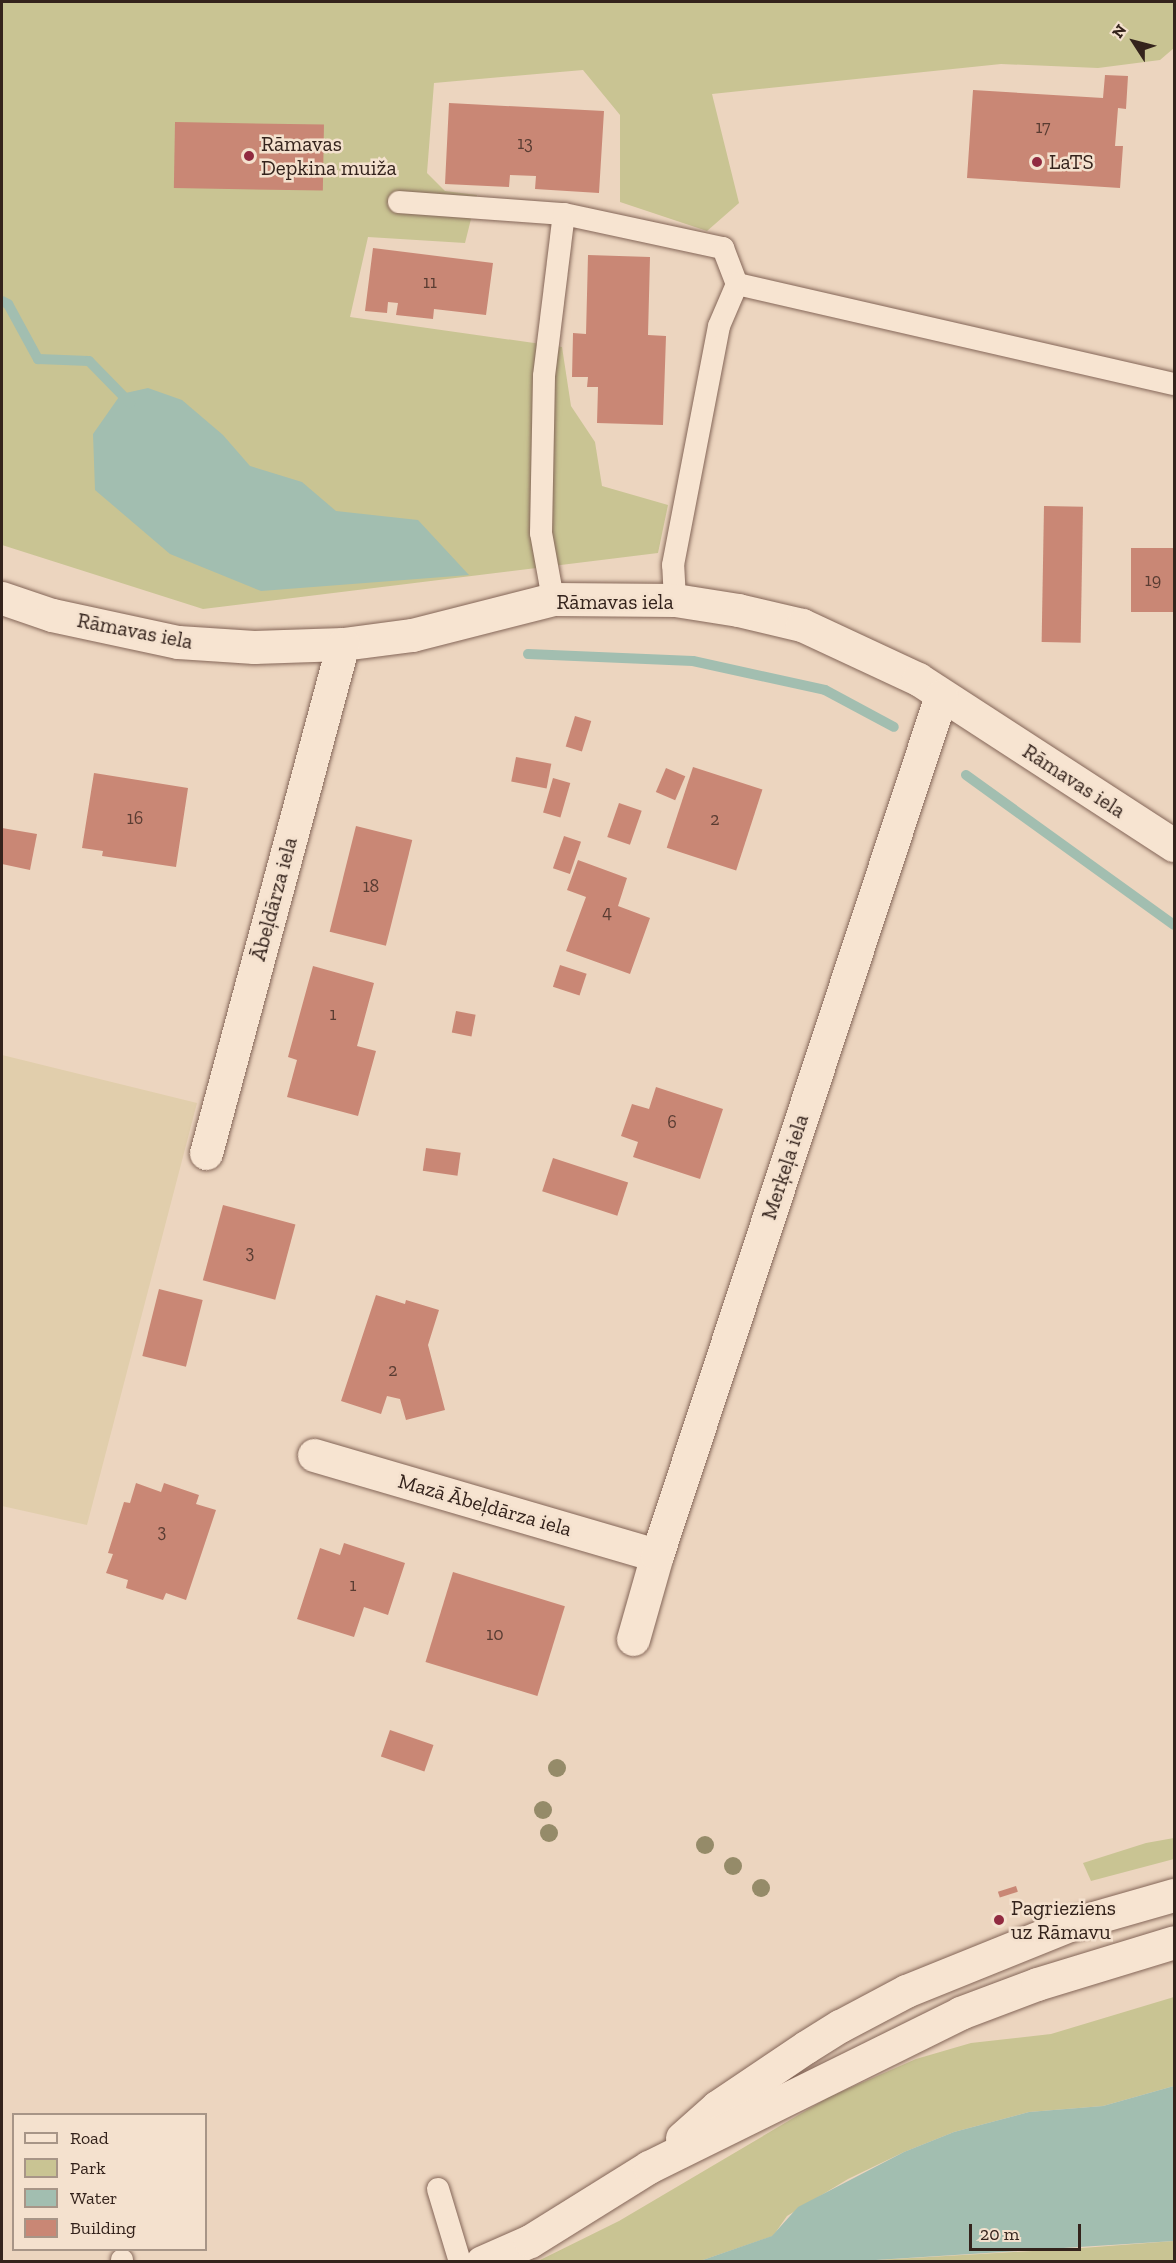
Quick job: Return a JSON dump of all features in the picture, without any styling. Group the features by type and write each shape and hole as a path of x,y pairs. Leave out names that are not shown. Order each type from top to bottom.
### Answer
{"street":[{"name":"Rāmavas iela","path":"2,598 52,615 178,642 254,647 343,644 412,634 553,600 675,600 738,610 802,625 918,679 1174,845"},
{"name":"Ābeļdārza iela","path":"206,1153 343,644"},
{"name":"Merķeļa iela","path":"633,1640 657,1555 941,696"},
{"name":"Mazā Ābeļdārza iela","path":"314,1455 657,1555"},
{"path":"649,2167 717,2108 849,2021 906,1991 1061,1928 1174,1894"},
{"path":"482,2262 530,2241 649,2167 960,2013 1037,1984 1174,1941"}],"lane":[{"path":"399,202 564,214 723,248 737,284 719,327 673,565 675,600"},
{"path":"553,600 541,533 544,376 564,214"},
{"path":"737,284 1174,384"},
{"path":"438,2190 460,2262"}],"shaded area":[{"path":"2,1055 197,1103 87,1525 2,1506"}],"green space":[{"path":"2,2 1174,2 1174,48 1160,60 1098,68 1001,64 712,94 739,203 707,231 620,202 620,115 583,70 434,83 427,173 445,191 477,195 465,243 368,237 350,317 562,347 571,406 595,442 602,486 668,505 658,553 203,609 2,545"},
{"path":"1174,1838 1174,1859 1091,1881 1083,1863 1146,1843"},
{"path":"1174,1997 1174,2086 1103,2106 1029,2112 954,2132 904,2152 848,2179 787,2216 773,2236 700,2261 536,2262 619,2221 829,2097 916,2059 971,2043 1051,2034"},
{"path":"1174,2241 1174,2261 844,2262 1082,2248"}],"water":[{"path":"148,388 182,400 223,435 250,466 302,482 336,511 418,520 469,575 261,591 170,554 95,490 93,434 121,394"},
{"path":"1174,2086 1174,2241 844,2262 700,2261 772,2236 798,2207 904,2152 954,2132 1029,2112 1103,2106"}],"building":[{"path":"1105,75 1128,76 1126,109 1118,108 1115,146 1123,146 1120,188 967,178 973,90 1103,98"},
{"path":"449,103 604,111 599,193 535,189 536,176 510,175 509,187 445,184"},
{"name":"Rāmavas Depkina muiža","path":"175,122 324,125 323,191 174,188"},
{"path":"373,248 493,263 486,315 434,309 433,319 396,315 398,303 388,302 387,313 365,311"},
{"path":"588,255 650,257 648,335 666,336 663,425 597,423 598,387 587,387 588,377 572,377 573,333 586,334"},
{"path":"1044,506 1083,507 1081,643 1042,642"},
{"path":"1131,548 1174,548 1174,612 1131,612"},
{"path":"575,716 591,721 582,752 566,747"},
{"path":"516,757 551,764 547,788 511,782"},
{"path":"693,767 762,790 736,870 667,848"},
{"path":"666,768 685,776 675,800 656,792"},
{"path":"94,773 188,788 176,867 102,856 103,851 82,848"},
{"path":"553,778 570,783 560,818 543,813"},
{"path":"619,803 642,811 630,845 607,837"},
{"path":"356,826 412,840 386,946 330,932"},
{"path":"2,828 37,834 30,870 2,864"},
{"path":"564,836 581,842 570,874 553,868"},
{"path":"578,860 627,878 618,906 650,918 630,974 566,951 586,897 567,890"},
{"path":"560,965 587,974 580,996 553,987"},
{"path":"313,966 374,983 357,1046 376,1051 358,1116 287,1097 297,1060 288,1057"},
{"path":"456,1011 476,1015 471,1036 452,1033"},
{"path":"656,1087 723,1109 700,1179 633,1157 638,1142 621,1136 632,1104 649,1109"},
{"path":"426,1148 461,1153 457,1176 423,1171"},
{"path":"553,1158 628,1182 617,1216 542,1191"},
{"path":"223,1205 295,1224 275,1300 203,1280"},
{"path":"159,1289 203,1300 186,1367 142,1356"},
{"path":"376,1295 405,1304 406,1300 439,1310 428,1345 445,1410 406,1420 400,1399 387,1396 381,1414 341,1401"},
{"path":"136,1483 161,1492 164,1483 199,1495 196,1504 216,1510 186,1600 166,1593 163,1600 126,1588 128,1580 106,1573 113,1554 108,1553 124,1502 130,1503"},
{"path":"344,1543 405,1563 388,1615 364,1607 354,1637 297,1619 320,1548 340,1555"},
{"path":"453,1572 565,1606 537,1696 426,1662"},
{"path":"390,1730 433,1745 424,1771 381,1756"},
{"path":"1016,1886 1018,1892 1000,1898 998,1892"}],"waterway":[{"path":"2,301 8,304 38,359 89,361 130,403"},
{"path":"528,654 693,661 825,690 894,727"},
{"path":"966,775 1174,925"}],"place":[{"name":"Rāmavas Depkina muiža","path":"249,156"},
{"name":"LaTS","path":"1037,162"},
{"name":"Pagrieziens uz Rāmavu","path":"999,1920"}]}
